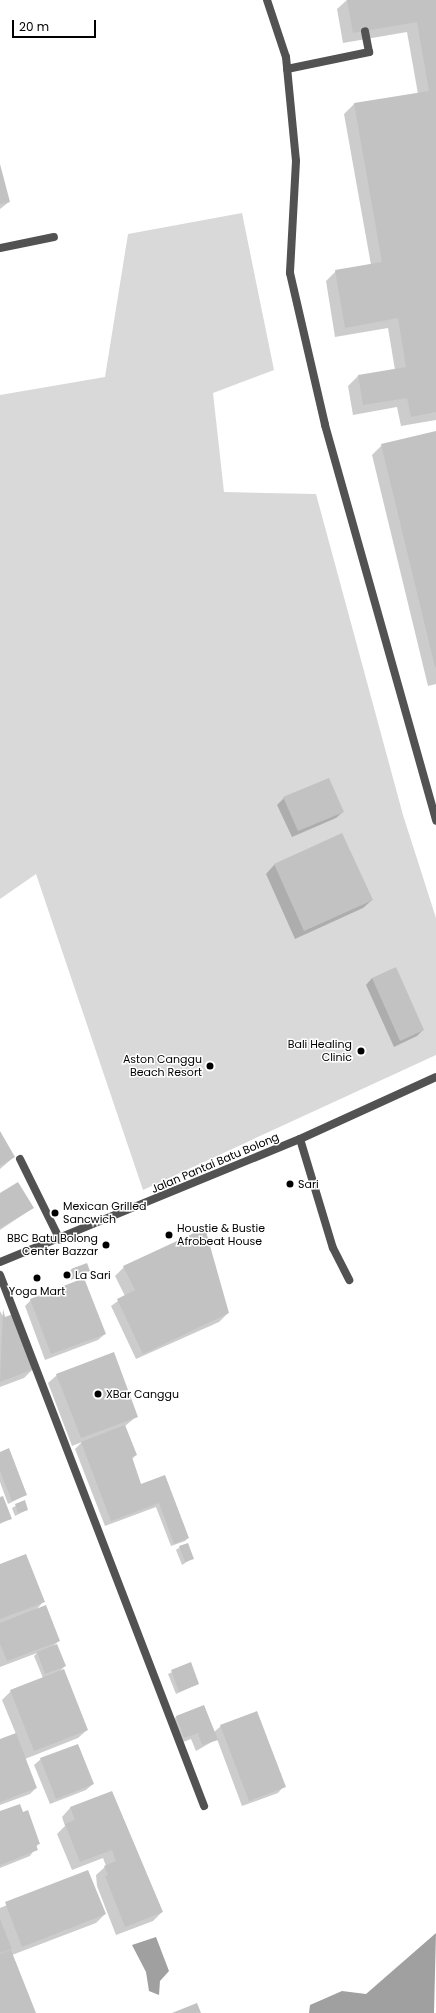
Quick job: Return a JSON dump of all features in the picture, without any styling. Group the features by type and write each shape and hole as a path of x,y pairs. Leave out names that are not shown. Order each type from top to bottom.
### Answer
{"street":[{"path":"267,0 287,69 296,161 290,273 325,425 436,821"},
{"path":"287,69 369,52 365,31"},
{"path":"0,248 54,237"},
{"name":"Jalan Pantai Batu Bolong","path":"0,1262 60,1240 300,1139 436,1077"},
{"path":"300,1139 333,1248 349,1280"},
{"path":"20,1160 60,1240"},
{"path":"0,1275 204,1806"}],"shaded area":[{"path":"242,213 274,370 213,393 224,492 316,494 403,815 436,918 436,1055 143,1190 36,874 0,899 0,395 105,377 128,234"},
{"path":"436,1933 434,2013 309,2013 310,2005 342,1991 366,1994"},
{"path":"156,1937 169,1971 160,1981 159,1995 149,1991 146,1972 132,1945"}],"building":[{"path":"347,0 436,0 436,412 411,417 407,398 363,405 358,375 406,367 398,318 345,328 335,270 382,262 354,103 429,91 417,22 353,33"},
{"path":"0,164 10,202 0,204"},
{"path":"436,431 436,667 435,667 381,444"},
{"path":"329,778 344,812 298,831 283,797"},
{"path":"342,833 373,900 304,931 274,864"},
{"path":"396,967 424,1030 400,1041 372,978"},
{"path":"0,1131 15,1157 0,1166"},
{"path":"18,1182 34,1208 0,1228 0,1193"},
{"path":"205,1228 229,1313 143,1354 117,1299 135,1290 123,1266"},
{"path":"87,1263 90,1271 74,1277 71,1269"},
{"path":"84,1278 106,1334 51,1354 30,1299"},
{"path":"3,1309 5,1317 13,1314 34,1369 0,1382"},
{"path":"114,1352 138,1417 81,1438 56,1374"},
{"path":"125,1425 137,1455 132,1457 141,1484 165,1475 189,1538 174,1544 159,1503 111,1521 81,1442"},
{"path":"9,1448 27,1495 12,1501 0,1471 0,1452"},
{"path":"3,1496 12,1519 0,1523 0,1497"},
{"path":"25,1500 28,1510 18,1513 15,1504"},
{"path":"188,1543 194,1559 185,1562 179,1546"},
{"path":"26,1554 45,1602 0,1619 0,1564"},
{"path":"46,1605 60,1641 7,1661 0,1644 0,1623"},
{"path":"57,1644 66,1666 45,1674 37,1652"},
{"path":"191,1662 199,1684 179,1692 171,1670"},
{"path":"64,1669 88,1730 34,1751 10,1690"},
{"path":"204,1705 218,1740 202,1745 198,1733 184,1738 176,1716"},
{"path":"257,1711 286,1787 249,1801 220,1725"},
{"path":"16,1733 37,1788 0,1802 0,1739"},
{"path":"78,1744 94,1784 56,1799 40,1758"},
{"path":"112,1791 163,1912 125,1927 105,1876 108,1875 104,1866 116,1861 112,1850 80,1862 65,1824 75,1820 70,1807"},
{"path":"20,1804 23,1812 28,1810 40,1844 36,1845 38,1850 0,1865 0,1811"},
{"path":"88,1870 106,1914 22,1947 5,1902"},
{"path":"0,1919 12,1949 0,1953"},
{"path":"11,1950 36,2013 0,2013 0,1954"},
{"path":"197,2003 201,2013 172,2013"}],"place":[{"name":"Bali Healing Clinic","path":"361,1051"},
{"name":"Aston Canggu Beach Resort","path":"210,1066"},
{"name":"Sari","path":"290,1184"},
{"name":"Mexican Grilled Sancwich","path":"55,1213"},
{"name":"Houstie & Bustie Afrobeat House","path":"169,1235"},
{"name":"BBC Batu Bolong Center Bazzar","path":"106,1245"},
{"name":"La Sari","path":"67,1275"},
{"name":"Yoga Mart","path":"37,1278"},
{"name":"XBar Canggu","path":"98,1394"}]}
